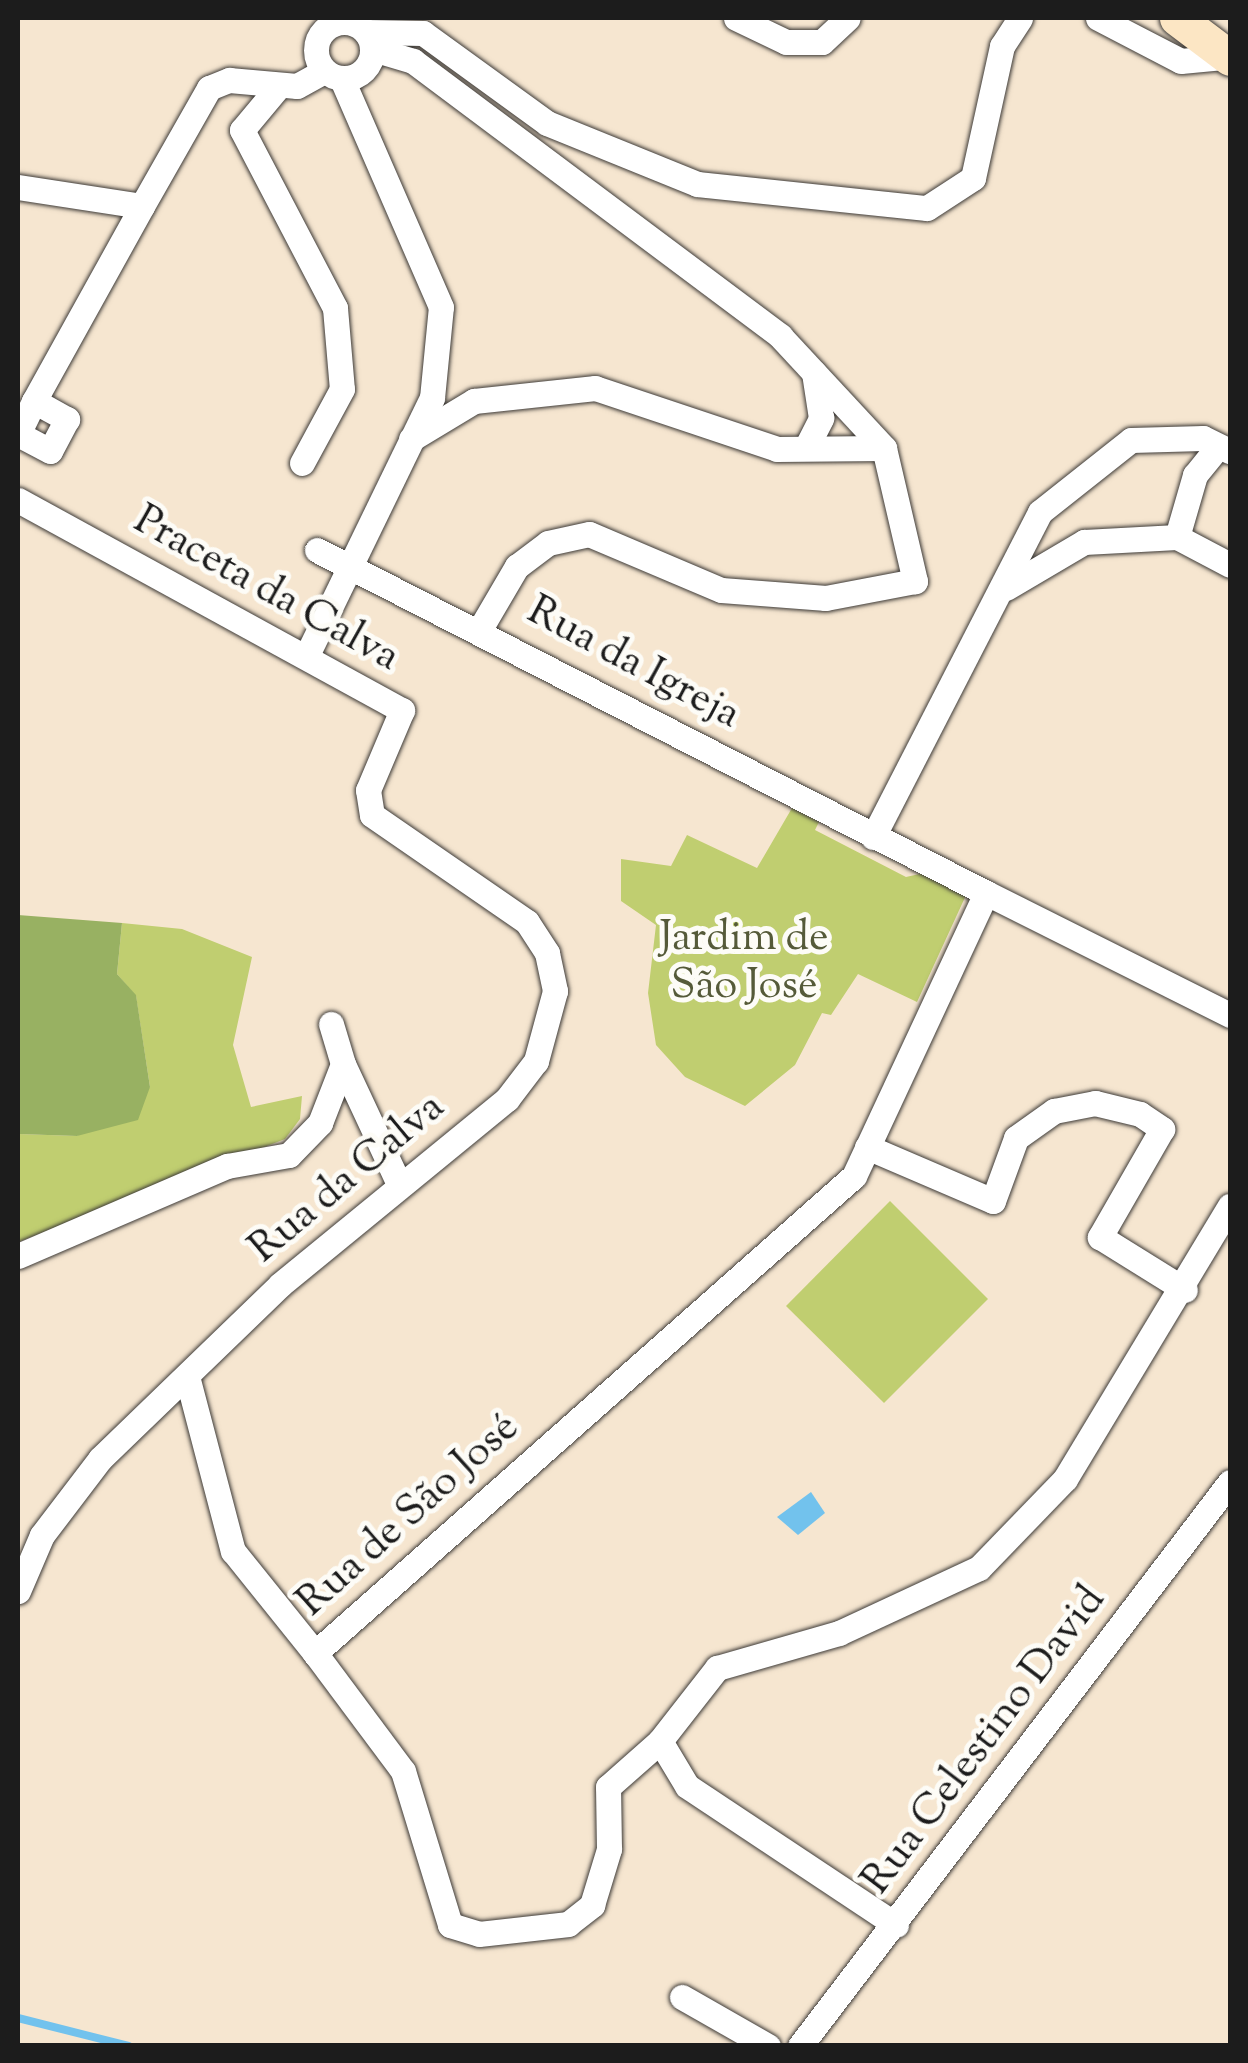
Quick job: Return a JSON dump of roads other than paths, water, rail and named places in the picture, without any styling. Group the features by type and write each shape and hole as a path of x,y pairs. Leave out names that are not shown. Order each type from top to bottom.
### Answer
{"main road":[{"path":"1177,18 1227,58"}],"street":[{"path":"736,18 786,42 822,42 848,18"},
{"path":"369,41 423,32 547,124 696,184 928,208 973,178 1002,46 1020,18"},
{"path":"1098,18 1181,61 1227,58"},
{"path":"308,655 432,398 441,307 316,45 326,29 342,22 369,41 413,60 780,336 884,448 915,581 826,598 720,590 590,534 548,543 517,566 480,629"},
{"path":"34,400 201,95 229,80 278,86 360,74 369,41"},
{"path":"278,86 242,130 334,308 342,389 302,463"},
{"path":"18,187 142,206"},
{"path":"806,448 821,418 814,373"},
{"path":"412,440 474,401 594,388 777,449 884,448"},
{"path":"873,837 995,598 1055,499 1130,440 1178,436 1226,443"},
{"path":"1176,537 1195,475 1226,443"},
{"name":"Praceta da Calva","path":"18,500 308,655 402,710 368,790 372,814 394,838"},
{"path":"995,598 1034,564 1084,542 1176,537 1230,565"},
{"name":"Rua da Igreja","path":"318,550 480,629 873,837 1230,1015"},
{"name":"Rua da Calva","path":"18,1592 42,1535 100,1459 188,1380 280,1285 507,1100 536,1062 555,990 548,953 527,922 394,838"},
{"name":"Rua de São José","path":"986,893 854,1176 315,1652 403,1771 440,1908 450,1925 480,1934 568,1924 592,1905 608,1848 608,1786 660,1741 717,1668 839,1633 979,1568 1065,1479 1185,1290 1230,1206"},
{"path":"332,1024 343,1064 400,1184"},
{"path":"18,1256 227,1166 289,1154 320,1123 343,1064"},
{"path":"867,1147 993,1201 1016,1138 1054,1112 1095,1103 1140,1114 1162,1129 1100,1236 1185,1290"},
{"path":"188,1380 232,1551 315,1652"},
{"name":"Rua Celestino David","path":"800,2046 1230,1482"},
{"path":"660,1741 687,1786 896,1925"},
{"path":"682,1998 768,2046"}],"water":[{"path":"811,1492 825,1513 798,1535 777,1517"}],"waterway":[{"path":"18,2018 129,2046"}],"park label":[{"name":"Jardim de São José","path":"744,963"}]}
